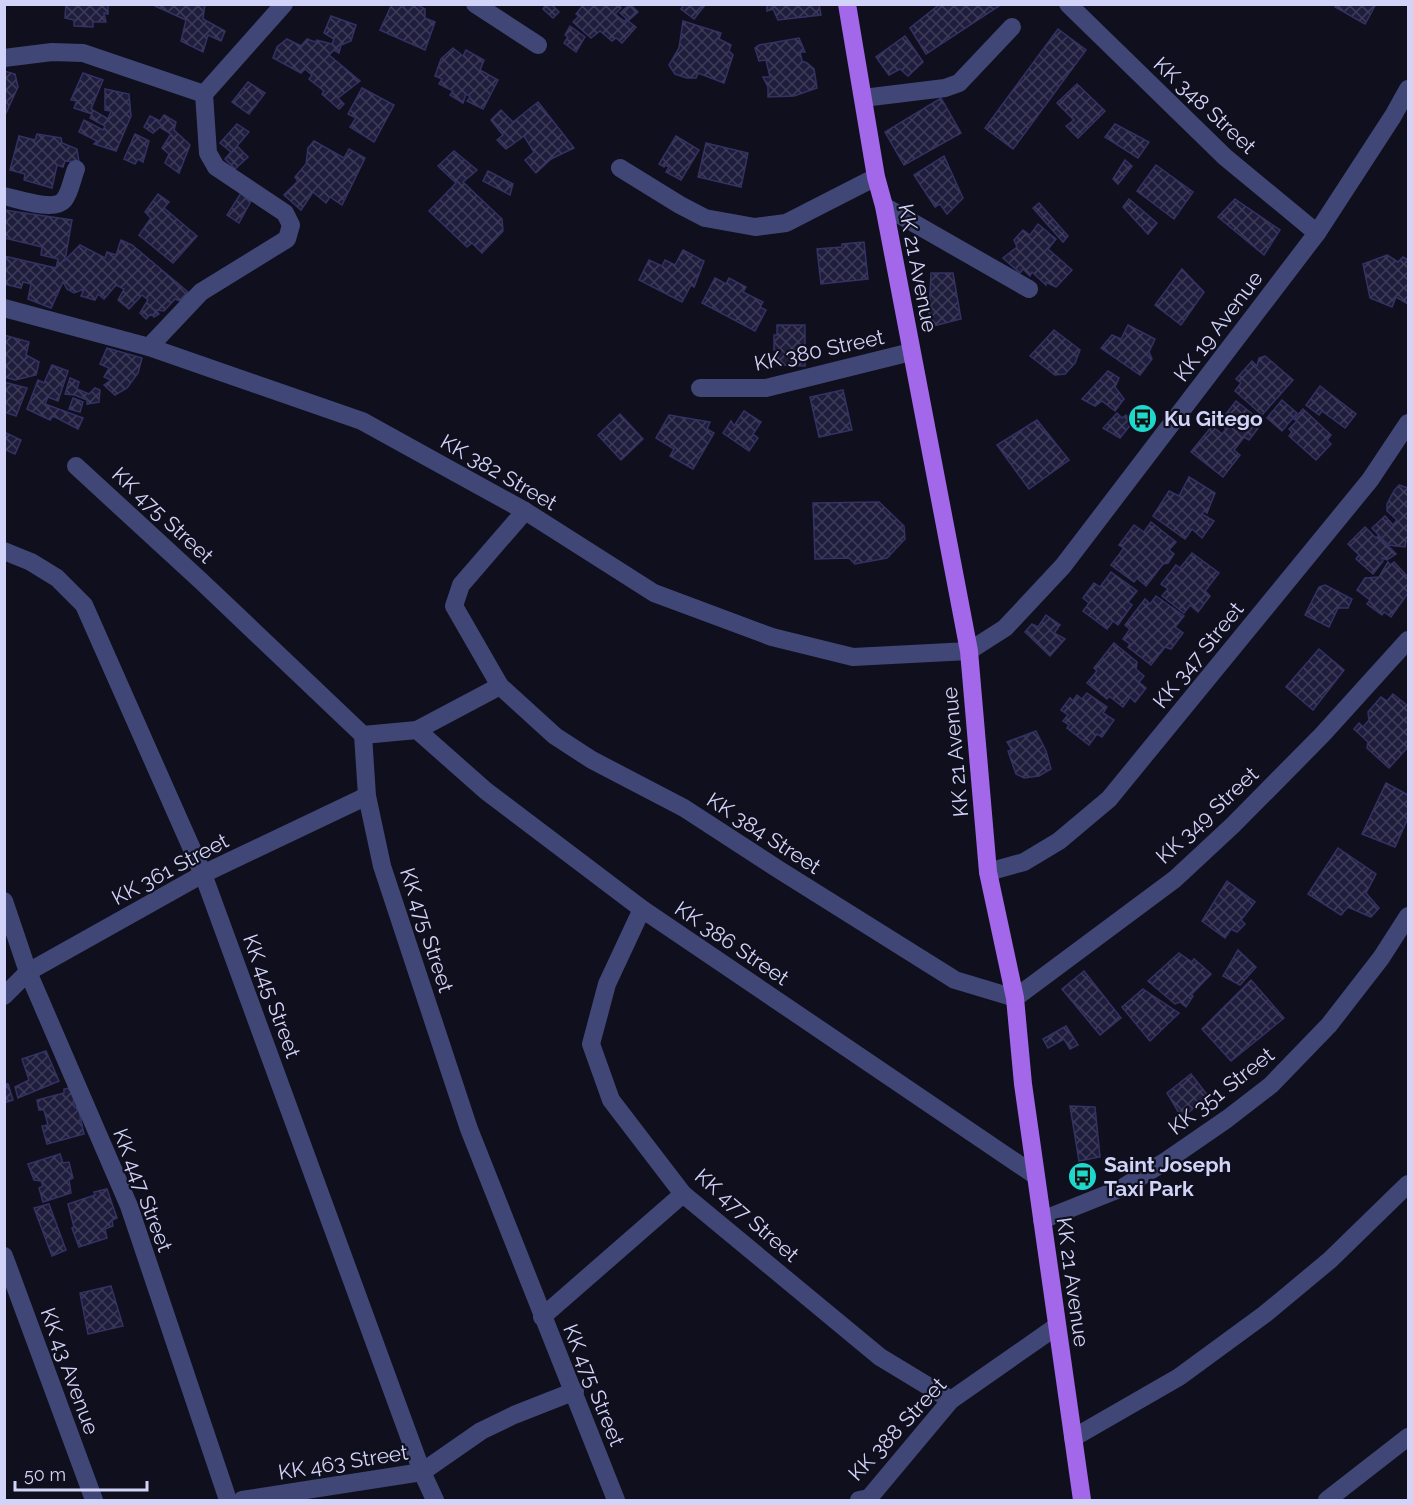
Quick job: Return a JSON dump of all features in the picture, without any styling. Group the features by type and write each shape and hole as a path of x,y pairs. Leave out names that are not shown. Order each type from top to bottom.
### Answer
{"main road":[{"name":"KK 21 Avenue","path":"848,4 876,177 884,206 969,651 988,872 1015,998 1036,1176 1082,1500"}],"street":[{"path":"149,346 201,292 287,238 291,225 285,213 216,167 208,153 204,94 284,4"},
{"path":"474,4 538,45"},
{"name":"KK 348 Street","path":"1068,4 1225,157 1317,233"},
{"path":"863,98 945,88 959,82 1012,27"},
{"path":"4,58 51,52 83,52 204,94"},
{"name":"KK 19 Avenue","path":"969,651 1005,627 1062,566 1317,233 1394,116 1408,89"},
{"path":"620,168 705,218 755,227 786,223 876,177"},
{"path":"4,196 50,206 59,205 66,199 76,169"},
{"path":"884,206 1029,289"},
{"name":"KK 382 Street","path":"4,308 149,346 362,421 525,511 654,593 772,637 853,657 969,651"},
{"name":"KK 380 Street","path":"700,388 766,388 911,352"},
{"name":"KK 347 Street","path":"988,872 1024,862 1059,841 1109,799 1370,480 1407,427"},
{"name":"KK 475 Street","path":"76,466 363,735 367,796 382,866 466,1118 542,1317 575,1391 616,1500"},
{"path":"363,735 417,730 500,686 454,606 461,585 525,511"},
{"name":"KK 445 Street","path":"4,551 31,562 57,578 84,605 203,874 422,1472 435,1500"},
{"name":"KK 349 Street","path":"1015,998 1175,879 1233,825 1322,735 1408,640"},
{"name":"KK 384 Street","path":"500,686 555,736 592,760 684,808 955,980 1015,998"},
{"name":"KK 386 Street","path":"417,730 486,791 642,909 1036,1176"},
{"name":"KK 361 Street","path":"4,996 28,972 203,874 367,796"},
{"name":"KK 447 Street","path":"4,901 28,972 129,1206 228,1500"},
{"name":"KK 477 Street","path":"642,909 607,984 591,1044 611,1100 683,1194 880,1357 951,1400"},
{"name":"KK 351 Street","path":"1042,1220 1131,1183 1210,1131 1271,1085 1329,1025 1381,958 1408,916"},
{"path":"1073,1438 1179,1377 1265,1314 1330,1260 1408,1184"},
{"path":"542,1317 683,1194"},
{"name":"KK 43 Avenue","path":"4,1256 94,1500"},
{"name":"KK 388 Street","path":"866,1500 951,1400 1057,1326"},
{"name":"KK 463 Street","path":"242,1500 422,1472 481,1431 514,1415 575,1391"},
{"path":"1327,1500 1408,1437"}],"building":[{"path":"66,4 108,4 108,14 104,13 106,22 93,22 93,27 74,26 74,20 65,18"},
{"path":"155,4 205,4 203,19 225,31 221,41 208,35 203,52 181,41 186,20"},
{"path":"392,4 404,7 405,4 416,4 425,9 425,18 435,22 425,50 380,30"},
{"path":"546,4 551,4 559,12 553,18 543,9"},
{"path":"584,4 618,4 621,8 615,14 624,21 627,19 620,13 630,4 638,12 628,21 636,27 622,43 616,38 612,41 600,31 591,38 573,22 579,16 576,14"},
{"path":"684,4 706,4 694,19 681,9"},
{"path":"767,4 819,4 821,15 778,20 773,9 767,11"},
{"path":"940,4 1002,4 926,54 910,28"},
{"path":"1336,4 1376,4 1365,24 1335,7"},
{"path":"331,16 356,25 351,41 341,45 339,53 334,50 329,55 360,81 338,98 344,104 339,109 322,94 324,91 309,79 312,75 305,69 301,73 273,58 277,47 287,39 301,46 307,39 332,44 334,39 324,33"},
{"path":"683,21 721,33 719,39 731,45 729,51 733,55 724,83 698,73 696,78 687,78 675,74 669,65 679,48"},
{"path":"570,26 585,37 576,52 564,43"},
{"path":"1058,29 1086,50 1013,149 985,128"},
{"path":"905,36 923,62 908,76 900,69 889,75 876,57"},
{"path":"799,38 805,52 800,52 802,61 814,69 817,88 794,96 768,97 768,87 763,77 770,77 766,60 759,61 755,48 759,45"},
{"path":"453,48 463,56 466,50 484,60 480,70 498,80 483,109 467,101 470,97 466,94 463,103 450,95 453,91 439,84 442,79 435,76 441,59"},
{"path":"4,71 15,74 18,87 6,113 4,113"},
{"path":"83,73 103,80 91,109 108,119 111,111 105,110 105,89 129,94 131,116 116,151 94,144 97,141 79,132 84,120 103,130 105,126 90,118 92,114 74,108 77,101 71,100"},
{"path":"248,82 265,93 249,114 232,102"},
{"path":"1077,84 1105,111 1078,138 1066,126 1074,120 1057,103"},
{"path":"362,88 394,105 374,142 350,127 356,118 348,114"},
{"path":"941,98 961,133 904,165 885,132"},
{"path":"538,102 574,148 551,159 536,173 525,160 534,152 524,136 506,149 497,140 503,135 491,120 501,110 513,122"},
{"path":"164,115 176,122 174,130 190,145 179,173 165,163 169,154 162,148 171,134 160,127 153,133 144,127 150,116 160,121"},
{"path":"237,124 249,132 237,146 248,157 235,169 225,159 231,152 220,143"},
{"path":"1115,124 1149,142 1138,158 1105,137"},
{"path":"37,134 61,138 62,143 77,149 79,162 65,161 63,167 57,165 52,188 24,180 25,174 10,170 19,136 35,140"},
{"path":"135,134 149,141 143,162 138,159 135,164 124,159"},
{"path":"676,136 699,150 681,180 666,172 669,167 659,164"},
{"path":"314,141 344,158 349,149 365,158 342,205 330,197 326,203 313,192 301,210 284,195 298,181 295,177 306,164 308,148"},
{"path":"706,143 748,153 741,187 698,177"},
{"path":"454,151 477,170 463,182 502,219 503,231 482,253 472,243 467,247 429,211 456,183 438,166"},
{"path":"944,156 963,198 947,214 940,204 935,207 914,175"},
{"path":"1125,160 1132,166 1118,184 1113,179"},
{"path":"1156,165 1193,192 1174,219 1137,191"},
{"path":"488,171 513,184 510,195 483,181"},
{"path":"241,193 251,201 239,223 227,215"},
{"path":"158,194 169,202 164,208 197,236 173,263 139,235 151,218 145,212"},
{"path":"1129,199 1157,223 1148,234 1123,207"},
{"path":"1235,199 1280,230 1264,255 1218,217"},
{"path":"1039,203 1068,236 1063,242 1033,208"},
{"path":"4,210 72,220 65,260 80,245 105,258 107,252 116,255 121,240 132,245 188,292 185,303 175,299 164,311 156,310 159,314 154,317 151,314 146,319 140,313 148,300 142,295 129,309 118,300 124,289 116,285 104,299 98,294 95,300 81,296 84,289 74,293 67,289 63,282 51,308 28,299 31,284 23,282 21,288 4,284 4,256 56,268 58,259 41,255 42,247 4,238"},
{"path":"1038,224 1056,239 1048,249 1072,270 1056,287 1046,282 1046,285 1032,272 1030,276 1023,269 1020,273 1003,258 1017,247 1014,240 1023,230 1030,235"},
{"path":"864,242 868,279 821,284 817,249"},
{"path":"683,250 704,261 694,287 691,285 682,302 639,280 649,260 662,266 665,260 675,265"},
{"path":"1387,255 1398,262 1403,257 1408,260 1408,304 1396,297 1392,307 1370,298 1363,264"},
{"path":"1182,269 1204,292 1181,325 1155,305"},
{"path":"931,273 953,273 961,319 933,326 929,313"},
{"path":"715,278 726,284 729,278 746,287 743,292 763,302 760,307 766,310 755,331 702,303"},
{"path":"777,325 805,325 805,366 777,365 774,335 777,335"},
{"path":"1128,325 1155,339 1149,352 1152,359 1140,375 1101,348 1112,335 1121,339"},
{"path":"1054,330 1080,350 1075,363 1065,374 1055,375 1030,356"},
{"path":"4,335 29,342 26,355 39,362 36,375 15,380 4,377"},
{"path":"107,348 142,358 138,373 127,388 115,395 104,385 111,380 104,377 109,368 100,364"},
{"path":"1265,356 1293,380 1262,415 1235,391 1241,383 1236,379 1252,361 1257,366 1259,358"},
{"path":"52,365 68,371 58,401 48,397 45,404 83,418 78,429 53,416 50,420 27,409 38,380 44,383"},
{"path":"1108,371 1119,378 1115,387 1124,399 1115,411 1102,401 1095,406 1082,399"},
{"path":"70,378 79,382 77,389 89,394 95,388 100,390 99,402 87,404 87,400 65,394"},
{"path":"4,382 27,388 16,416 4,412"},
{"path":"1320,386 1356,414 1345,428 1322,411 1319,415 1306,405"},
{"path":"843,390 852,430 819,437 810,397"},
{"path":"73,398 83,402 80,412 69,409"},
{"path":"1282,400 1297,413 1282,431 1267,418"},
{"path":"1236,401 1255,416 1250,421 1259,427 1249,440 1244,437 1234,450 1240,455 1223,477 1191,452 1212,426 1222,434 1226,429 1219,423"},
{"path":"1303,409 1331,435 1327,440 1331,444 1316,460 1289,436 1292,432 1289,429 1297,421 1294,419"},
{"path":"744,411 761,422 753,434 758,438 749,451 723,433 731,421 734,426"},
{"path":"1117,413 1122,418 1126,415 1132,423 1120,438 1103,428"},
{"path":"620,414 643,439 621,460 598,435"},
{"path":"669,415 710,422 707,429 714,433 693,469 670,456 674,449 656,438"},
{"path":"1037,420 1069,460 1029,489 997,445"},
{"path":"4,432 21,440 15,454 4,449"},
{"path":"1189,477 1215,493 1207,513 1204,511 1202,514 1214,521 1202,538 1192,529 1185,539 1153,516 1169,491 1179,496"},
{"path":"1399,485 1408,488 1408,541 1405,547 1388,545 1372,528 1385,516 1393,525 1397,520 1387,511 1387,504"},
{"path":"879,502 904,526 905,539 887,558 855,564 849,558 815,559 813,503"},
{"path":"1151,522 1176,542 1169,550 1174,554 1168,563 1163,564 1146,586 1137,578 1134,582 1111,565 1124,548 1119,545 1134,525 1144,532"},
{"path":"1365,527 1396,554 1387,560 1382,558 1383,561 1373,574 1356,559 1359,555 1348,544"},
{"path":"1192,553 1219,573 1205,591 1210,596 1198,612 1190,605 1184,613 1162,596 1168,589 1161,584 1176,565 1180,568"},
{"path":"1388,562 1390,565 1394,562 1408,577 1408,593 1391,617 1384,612 1382,615 1367,604 1370,600 1357,590 1365,578 1379,577"},
{"path":"1111,572 1137,591 1128,602 1132,605 1118,625 1113,621 1107,629 1083,611 1089,603 1083,598 1094,583 1100,587"},
{"path":"1325,585 1352,599 1348,608 1338,608 1329,627 1305,615 1319,587"},
{"path":"1156,596 1184,616 1175,627 1183,633 1171,649 1165,647 1151,665 1128,647 1130,644 1123,639 1130,629 1125,625 1145,599 1150,604"},
{"path":"1046,615 1060,625 1054,633 1065,639 1050,656 1025,632 1032,624 1038,627"},
{"path":"1114,643 1137,662 1136,669 1144,676 1139,682 1146,688 1135,702 1130,697 1123,707 1109,696 1107,699 1087,683 1097,671 1094,668"},
{"path":"1319,649 1344,670 1313,710 1286,687"},
{"path":"1087,693 1107,707 1103,713 1114,720 1102,737 1097,734 1089,745 1067,728 1069,725 1063,721 1068,715 1061,710 1070,698 1073,701 1077,695 1082,699"},
{"path":"1393,694 1408,706 1408,747 1389,768 1367,748 1368,742 1354,729 1359,723 1363,727 1369,720 1368,712 1381,697 1387,701"},
{"path":"1036,731 1046,751 1051,769 1039,776 1024,778 1016,774 1008,751 1012,750 1007,742"},
{"path":"1386,783 1408,795 1408,818 1395,847 1362,834"},
{"path":"1338,848 1376,874 1366,893 1379,908 1371,917 1348,907 1341,915 1308,894"},
{"path":"1227,881 1255,902 1241,920 1245,924 1237,932 1231,929 1225,938 1202,921"},
{"path":"1238,950 1256,967 1240,985 1223,976"},
{"path":"1179,953 1192,962 1194,959 1211,974 1191,995 1193,996 1186,1007 1180,1002 1175,1004 1148,981"},
{"path":"1084,971 1121,1018 1100,1035 1062,989"},
{"path":"1251,980 1284,1018 1231,1061 1202,1029"},
{"path":"1143,989 1179,1013 1150,1041 1122,1007"},
{"path":"1066,1026 1078,1045 1070,1049 1064,1039 1048,1048 1043,1039"},
{"path":"46,1051 59,1081 18,1098 15,1087 29,1080 22,1059"},
{"path":"1191,1074 1208,1096 1182,1118 1167,1093"},
{"path":"4,1083 8,1084 13,1100 4,1103"},
{"path":"74,1087 78,1100 73,1101 75,1107 78,1107 84,1134 47,1144 42,1126 48,1125 44,1110 39,1110 37,1100 64,1093 64,1089"},
{"path":"1070,1106 1095,1107 1100,1157 1079,1161"},
{"path":"60,1154 63,1163 69,1162 73,1178 69,1180 71,1193 43,1202 39,1188 43,1186 41,1181 34,1180 28,1164"},
{"path":"107,1189 117,1218 112,1220 113,1226 105,1229 107,1238 79,1247 72,1228 74,1227 68,1204 95,1195 94,1192"},
{"path":"49,1204 66,1250 52,1256 34,1208"},
{"path":"111,1286 123,1326 88,1334 80,1293"}],"place":[{"name":"Ku Gitego","path":"1143,418"},
{"name":"Saint Joseph Taxi Park","path":"1083,1176"}]}
